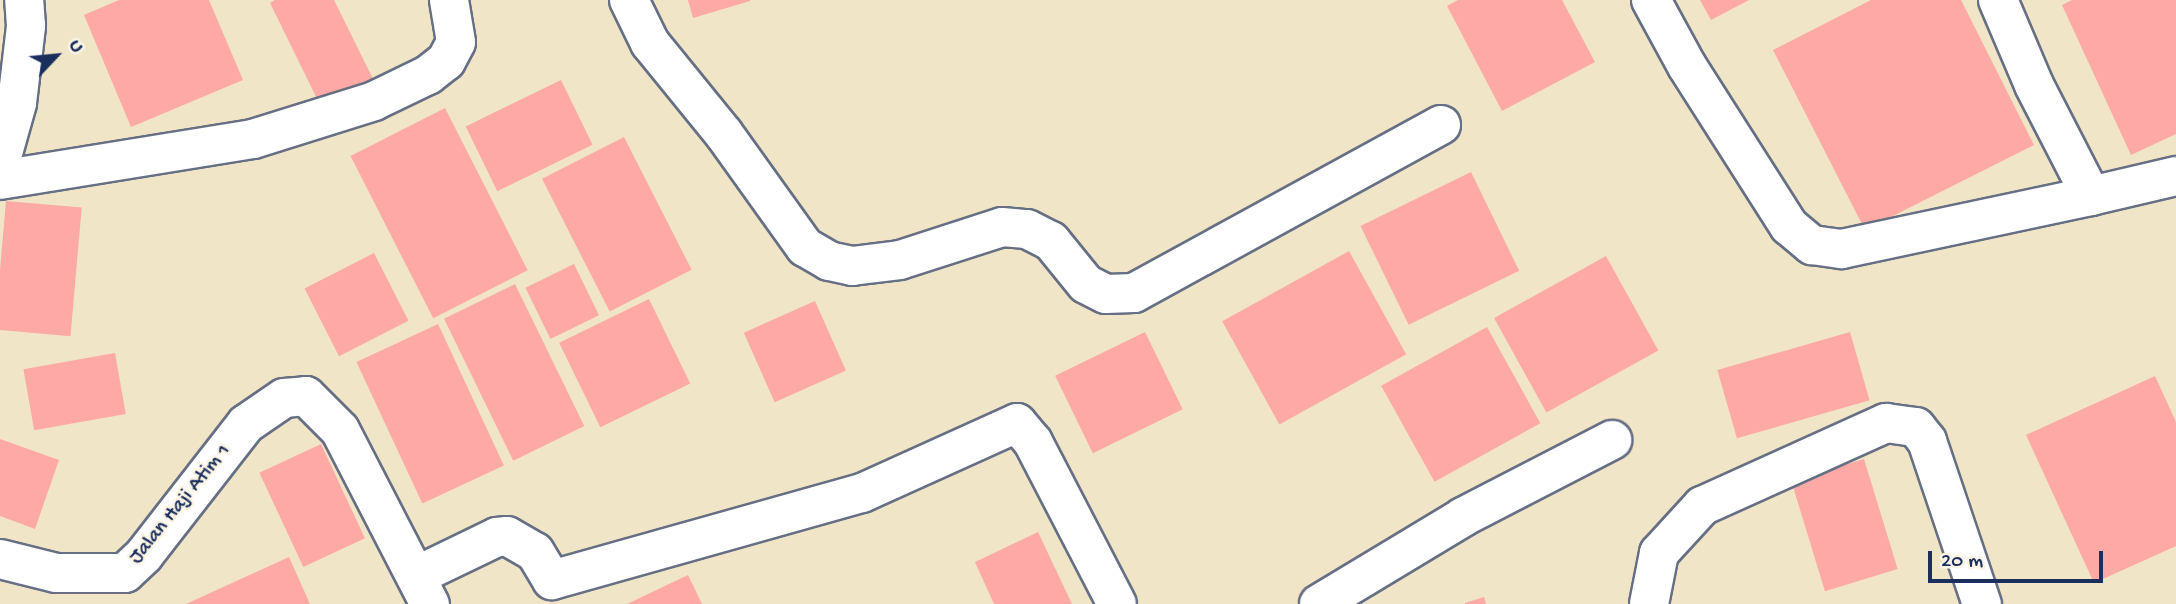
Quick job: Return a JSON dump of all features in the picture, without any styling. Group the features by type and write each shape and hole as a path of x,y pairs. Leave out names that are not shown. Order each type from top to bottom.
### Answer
{"street":[{"path":"0,180 253,139 374,101 446,61 456,42 449,0"},
{"path":"629,0 650,43 724,134 805,247 829,261 852,266 900,260 1002,227 1027,229 1051,241 1086,284 1106,293 1134,293 1441,125"},
{"path":"1651,0 1687,66 1789,226 1812,245 1842,250 2176,176"},
{"path":"1998,0 2034,85 2091,196"},
{"path":"0,164 17,103 17,18"},
{"name":"Jalan Haji Atim 1","path":"0,559 56,573 125,573 144,555 246,424 284,398 306,396 340,430 423,590"},
{"path":"423,590 497,537 507,536 534,552 552,580 862,493 1017,423 1033,442 1117,604"},
{"path":"1649,604 1659,553 1702,506 1886,423 1916,427 1927,441 1982,604"},
{"path":"1319,604 1463,517 1612,440"}],"building":[{"path":"119,0 209,0 243,80 131,127 84,15"},
{"path":"275,0 334,0 377,87 324,113 270,3"},
{"path":"688,0 750,0 750,1 693,18"},
{"path":"1458,0 1562,0 1595,62 1502,111 1447,6"},
{"path":"1700,0 1749,0 1711,20"},
{"path":"1871,0 1961,0 2034,145 1865,230 1773,50"},
{"path":"2072,0 2176,0 2176,134 2131,155 2062,5"},
{"path":"561,80 593,145 497,191 466,126"},
{"path":"445,108 528,270 433,318 351,156"},
{"path":"624,137 692,270 610,312 542,179"},
{"path":"1471,172 1519,271 1409,325 1360,226"},
{"path":"6,201 82,208 70,336 0,330 0,270"},
{"path":"1349,251 1406,354 1279,425 1222,321"},
{"path":"374,253 409,321 339,356 305,288"},
{"path":"1606,256 1658,350 1546,413 1494,318"},
{"path":"574,264 599,315 550,339 525,288"},
{"path":"515,284 584,426 513,461 444,319"},
{"path":"649,299 690,383 600,427 559,343"},
{"path":"815,301 846,370 775,402 744,333"},
{"path":"438,324 504,465 422,503 356,362"},
{"path":"1487,327 1540,423 1435,482 1381,386"},
{"path":"1145,332 1183,409 1093,453 1055,376"},
{"path":"1850,332 1870,400 1737,438 1717,370"},
{"path":"115,353 126,414 34,430 23,369"},
{"path":"2155,376 2176,422 2176,546 2094,583 2026,435"},
{"path":"0,439 59,460 35,529 0,516"},
{"path":"321,444 365,538 303,567 259,473"},
{"path":"1864,459 1898,569 1825,591 1791,481"},
{"path":"1038,532 1072,604 994,604 975,562"},
{"path":"289,557 310,604 186,604"},
{"path":"688,575 702,604 627,604"},
{"path":"1484,597 1486,604 1465,604 1465,603"}]}
